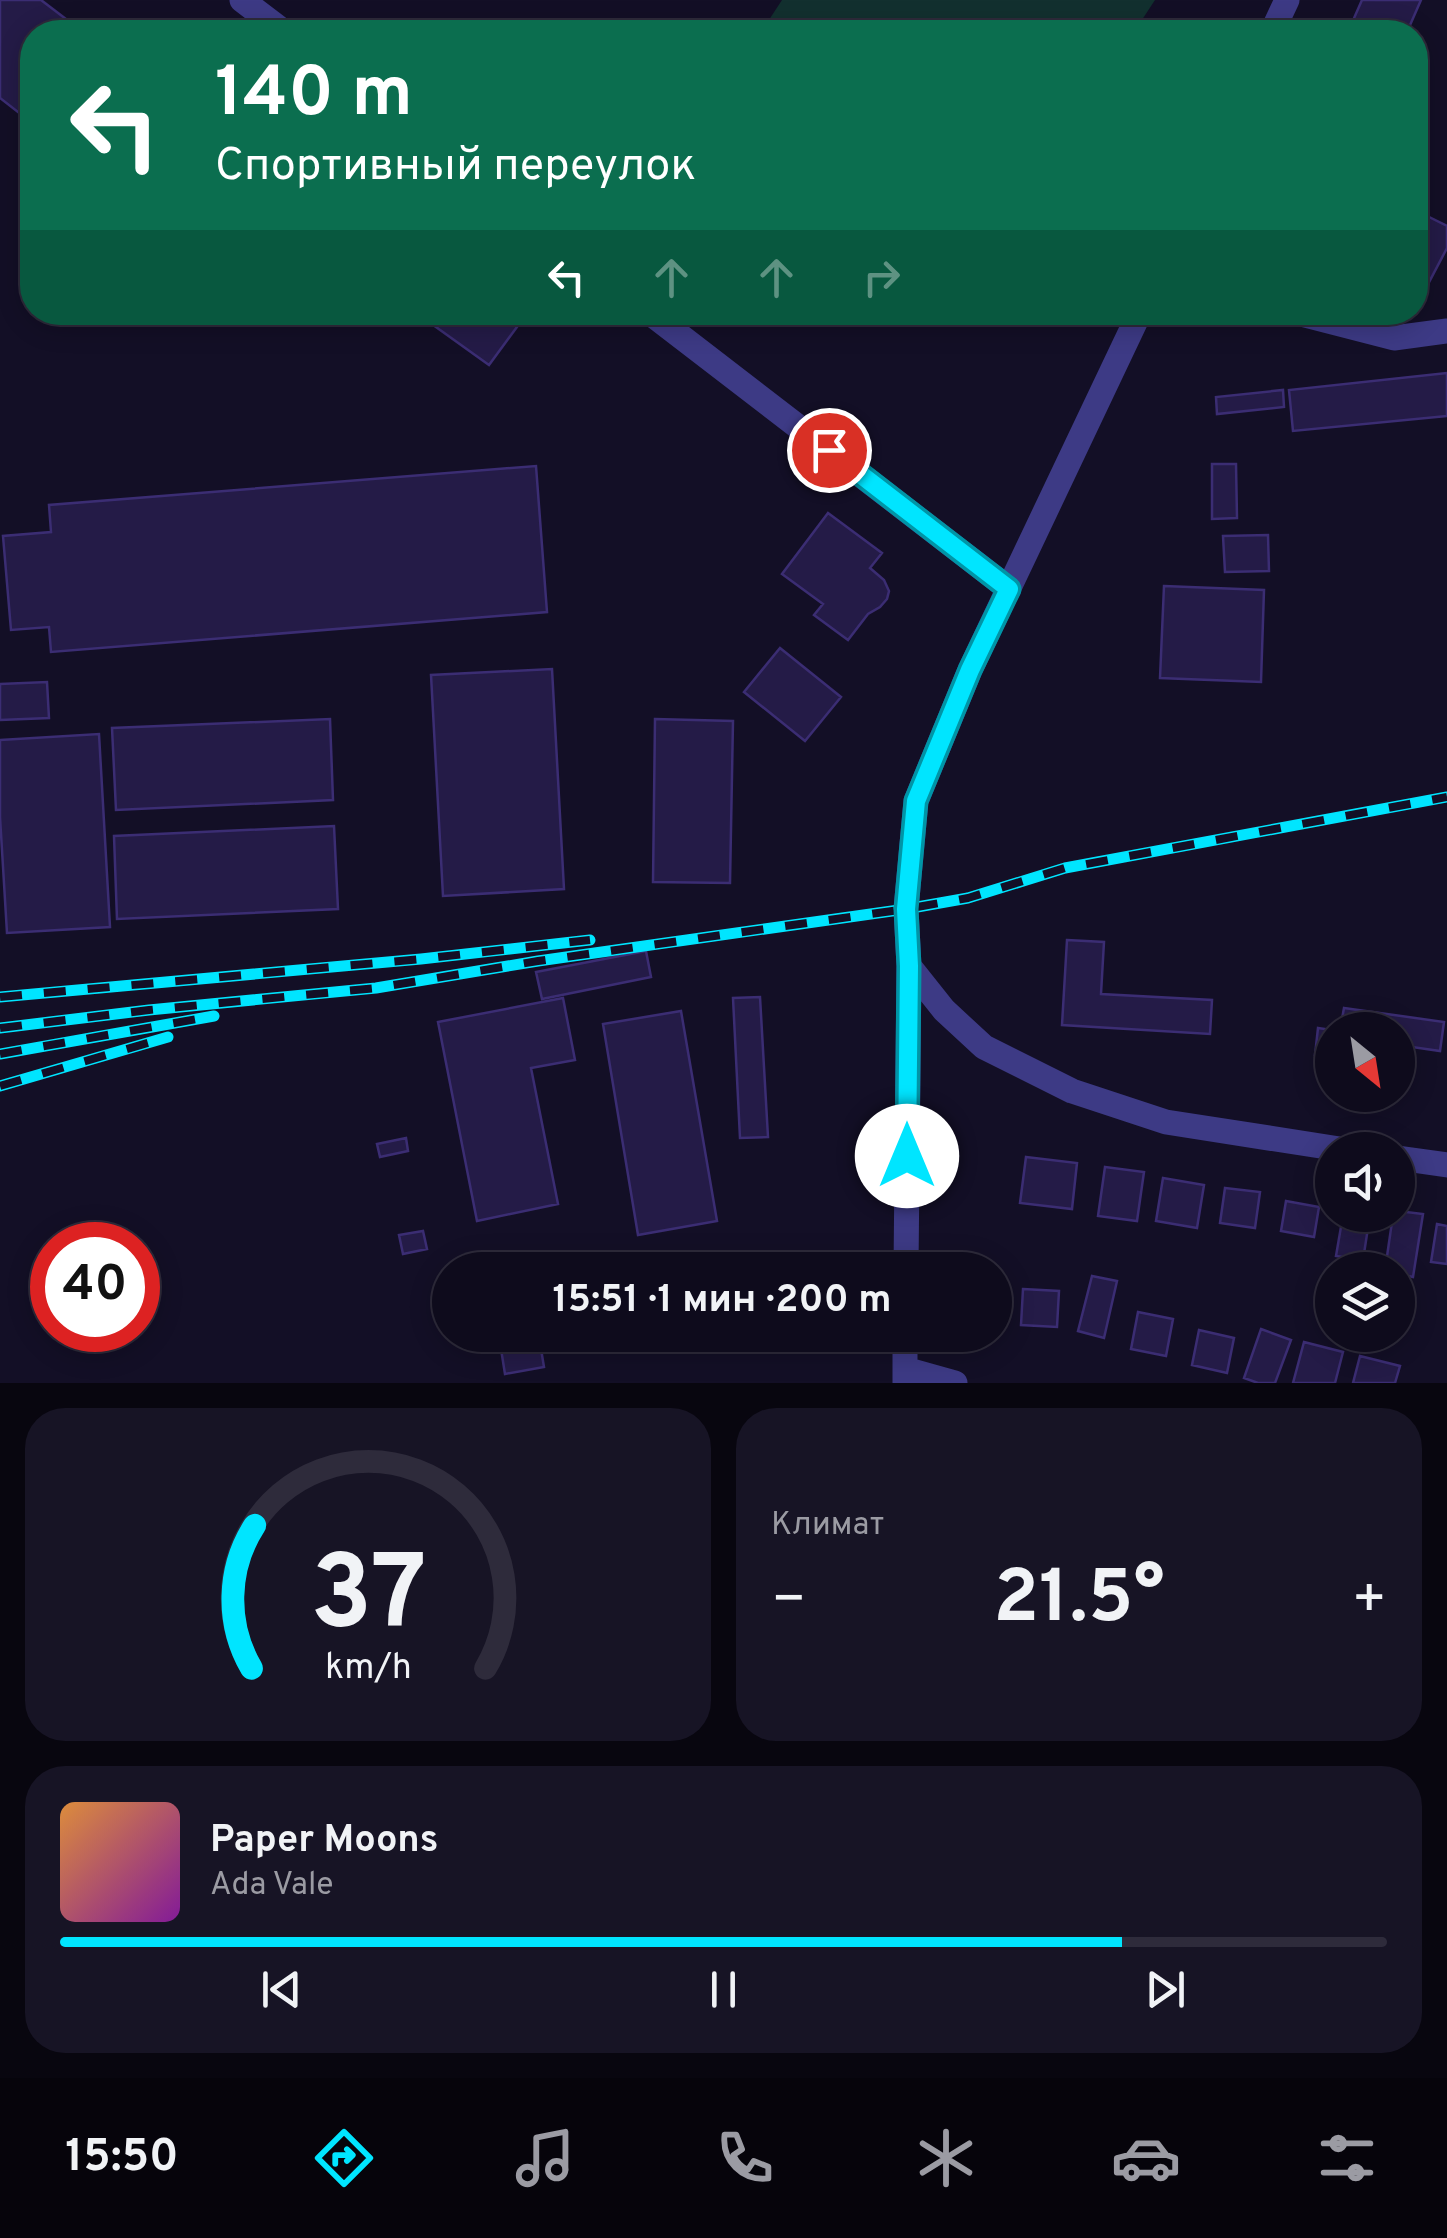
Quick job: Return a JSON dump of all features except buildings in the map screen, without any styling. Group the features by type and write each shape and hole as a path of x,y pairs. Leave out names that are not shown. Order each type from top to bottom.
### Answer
{"street":[{"path":"242,0 268,20"},
{"path":"666,325 1009,589"},
{"path":"906,1252 906,909 916,801 970,670 1134,325"},
{"path":"1344,325 1394,338 1447,331"},
{"path":"909,966 944,1010 984,1047 1072,1091 1166,1122 1315,1145"},
{"path":"1415,1161 1447,1166"},
{"path":"905,1376 955,1383"}],"green space":[{"path":"782,0 1155,0 1142,20 769,20"}],"railway":[{"path":"0,1028 376,988 906,909 968,898 1065,868 1447,797"},
{"path":"0,997 590,940"},
{"path":"0,1054 214,1016"},
{"path":"0,1086 168,1037"}],"route":[{"path":"829,450 1009,589 970,670 916,801 906,909 907,1156"}]}
